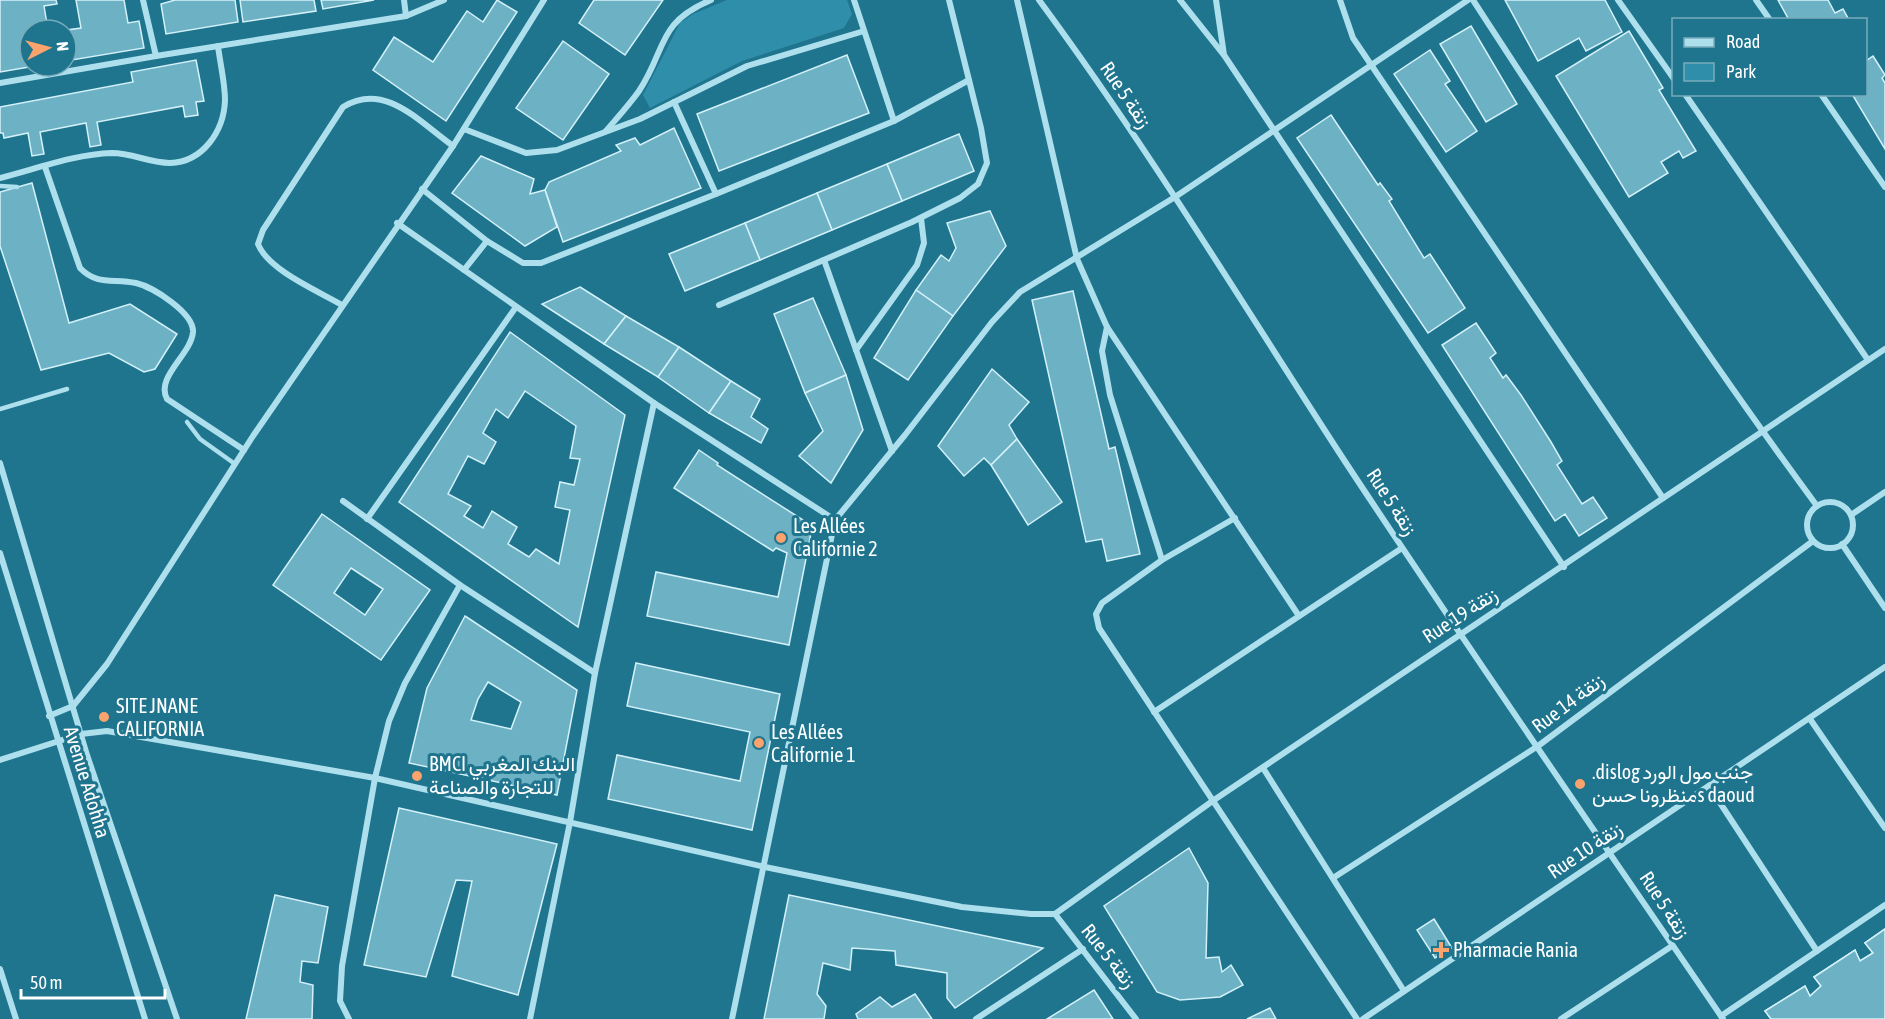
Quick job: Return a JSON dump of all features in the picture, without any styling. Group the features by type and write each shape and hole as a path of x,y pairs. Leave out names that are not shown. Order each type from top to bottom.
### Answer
{"street":[{"path":"143,0 156,56"},
{"path":"404,0 406,16"},
{"path":"0,83 406,16 444,0"},
{"path":"49,716 73,706 107,664 244,450 397,223 453,146 544,0"},
{"path":"606,132 639,91 676,19 691,8 711,0"},
{"path":"854,0 894,121"},
{"path":"719,306 921,218 960,198 978,184 987,163 949,0"},
{"path":"1017,0 1077,259 1107,327 1299,616"},
{"name":"Rue 5 زنقة","path":"1039,0 1090,70 1175,197 1402,548 1722,1018"},
{"path":"1180,0 1224,55 1564,567"},
{"path":"1216,0 1224,55"},
{"path":"1340,0 1353,38 1663,498"},
{"path":"732,1019 835,520 992,322 1020,292 1175,197 1273,132 1370,63 1470,0 1763,433 1817,506"},
{"path":"1618,0 1672,76"},
{"path":"1756,0 1769,18"},
{"path":"464,129 526,153 557,150 606,132 674,102 747,66 864,31"},
{"path":"0,178 112,153 168,163 190,160 198,154 218,129 224,109 218,46"},
{"path":"422,189 487,241 523,262 541,263 894,121 969,80"},
{"path":"1686,96 1868,360"},
{"path":"1822,96 1885,187"},
{"path":"342,305 273,264 262,254 258,244 263,230 343,107 353,101 369,97 390,101 453,146"},
{"path":"674,102 716,194"},
{"path":"45,167 80,268 86,274 102,281 142,285 182,310 190,321 191,340 165,384 167,399 244,450"},
{"path":"856,350 917,265 924,243 921,218"},
{"path":"397,223 654,403 835,520"},
{"path":"464,270 487,241"},
{"path":"824,260 892,451"},
{"path":"368,519 516,307"},
{"path":"1107,327 1102,351 1110,395 1162,560"},
{"name":"Rue 19 زنقة","path":"1055,914 1214,800 1461,633 1564,567 1885,349"},
{"path":"530,1019 570,822 595,673 654,403"},
{"path":"0,463 81,734 177,1019"},
{"path":"1851,515 1885,492"},
{"path":"343,501 460,585 595,673"},
{"path":"1836,503 1851,515 1853,528 1842,544 1824,547 1813,541 1807,522 1817,506 1836,503"},
{"path":"1234,518 1162,560 1102,603 1096,614 1099,628 1357,1019"},
{"name":"Rue 14 زنقة","path":"1333,878 1538,746 1813,541"},
{"path":"1842,544 1885,608"},
{"path":"1154,712 1402,548"},
{"name":"Avenue Adohha","path":"0,553 145,1019"},
{"path":"349,1019 340,1000 342,966 375,778 389,721 405,683 460,585"},
{"name":"Rue 10 زنقة","path":"1363,1019 1885,667"},
{"path":"1810,719 1885,828"},
{"path":"0,760 81,734 107,731 375,778 765,867 962,907 1031,914 1055,914"},
{"path":"1263,768 1404,991"},
{"path":"1709,786 1817,951"},
{"path":"1722,1018 1885,905"},
{"name":"Rue 5 زنقة","path":"1055,914 1136,1019"},
{"path":"1561,1019 1672,946"},
{"path":"976,1019 1083,949"},
{"path":"0,969 3,986 16,1019"}],"lane":[{"path":"0,186 16,187"},
{"path":"0,409 68,389"},
{"path":"187,422 200,439 235,464"}],"green space":[{"path":"727,0 847,0 852,14 844,28 742,61 650,108 643,95 680,23 693,14"}],"building":[{"path":"0,0 56,0 57,4 44,6 46,18 18,18 18,69 0,72"},
{"path":"76,0 124,0 128,23 139,21 144,48 78,59 78,28 81,28"},
{"path":"175,0 235,0 238,22 166,34 161,4"},
{"path":"240,0 314,0 316,11 243,22"},
{"path":"321,0 374,0 323,9"},
{"path":"497,0 517,12 446,121 373,70 394,37 433,62 467,11 483,22"},
{"path":"594,0 663,0 625,55 579,23"},
{"path":"1505,0 1605,0 1622,32 1586,51 1579,38 1538,61"},
{"path":"1778,0 1828,0 1835,13 1843,9 1848,18 1788,18"},
{"path":"1471,26 1517,104 1486,122 1440,44"},
{"path":"1629,31 1663,88 1659,90 1696,151 1683,158 1679,151 1661,162 1668,173 1629,197 1556,76"},
{"path":"563,41 609,74 563,140 516,108"},
{"path":"1430,50 1450,81 1445,84 1477,131 1446,152 1394,74"},
{"path":"847,55 869,113 719,171 697,114"},
{"path":"1873,56 1885,75 1882,78 1885,83 1885,149 1853,96 1867,96 1867,60"},
{"path":"196,60 204,101 196,102 198,115 185,117 183,106 97,122 101,145 90,147 86,123 40,132 44,154 32,156 28,133 4,138 3,133 0,133 0,107 133,82 131,72"},
{"path":"1331,115 1378,185 1380,183 1392,199 1389,201 1424,258 1430,254 1465,308 1428,333 1297,138"},
{"path":"674,128 701,188 563,242 545,190 549,182 621,151 616,145 635,138 640,145"},
{"path":"959,134 974,171 902,201 887,164"},
{"path":"481,156 534,179 530,194 545,190 557,227 525,246 452,193"},
{"path":"887,164 902,201 832,230 817,193"},
{"path":"32,183 69,323 130,304 177,334 155,369 144,372 109,353 41,370 0,246 0,192"},
{"path":"817,193 832,230 760,260 745,223"},
{"path":"990,211 1006,246 953,316 916,290 941,255 949,261 956,248 947,223"},
{"path":"745,223 760,260 685,291 669,254"},
{"path":"580,287 626,316 604,344 542,304"},
{"path":"916,290 953,316 908,380 874,358"},
{"path":"1073,291 1109,449 1115,447 1140,554 1107,561 1102,539 1086,542 1032,300"},
{"path":"813,298 846,375 805,393 774,314"},
{"path":"626,316 679,347 658,377 604,344"},
{"path":"1476,323 1496,353 1490,358 1503,378 1506,375 1521,395 1551,442 1562,461 1557,465 1582,504 1593,497 1607,518 1579,536 1565,514 1555,521 1442,345"},
{"path":"510,332 625,415 578,627 399,502","holes":["525,391 576,426 570,458 580,459 574,485 560,482 555,507 570,510 559,564 536,549 529,557 508,544 517,527 492,511 483,528 464,516 471,506 448,494 468,456 484,464 496,442 483,433 496,409 508,418"]},
{"path":"679,347 731,381 709,413 658,377"},
{"path":"992,369 1029,402 1009,425 1017,439 991,465 984,458 964,476 938,446"},
{"path":"846,375 863,430 831,483 799,456 823,431 805,393"},
{"path":"731,381 760,399 751,417 768,429 761,443 709,413"},
{"path":"1017,439 1062,502 1028,525 991,465"},
{"name":"Les Allées Californie 2","path":"699,450 718,463 717,465 803,520 799,526 812,528 789,645 647,616 656,572 778,597 787,553 776,548 773,551 674,488"},
{"path":"322,514 430,590 381,660 273,585","holes":["351,568 383,589 365,615 334,593"]},
{"path":"465,616 577,690 557,795 409,763 427,688","holes":["488,682 521,702 511,729 471,720 478,699"]},
{"name":"Les Allées Californie 1","path":"636,663 780,694 752,830 608,799 617,755 740,781 750,732 627,706"},
{"path":"399,808 557,844 518,995 452,976 472,881 456,880 426,977 364,965"},
{"path":"1189,848 1208,883 1206,958 1219,957 1222,972 1231,965 1243,985 1220,997 1180,1000 1157,992 1104,906"},
{"path":"275,895 328,907 318,963 302,961 300,982 313,985 312,1019 246,1019"},
{"path":"789,895 1043,948 955,1008 947,998 947,973 896,965 895,951 852,948 850,970 823,963 817,994 826,1006 824,1019 764,1019"},
{"path":"1434,919 1452,948 1435,958 1417,930"},
{"path":"1885,929 1885,972 1881,967 1870,974 1876,981 1863,991 1871,1002 1880,996 1885,1004 1885,1019 1848,1019 1855,1013 1846,1002 1837,1008 1831,1002 1822,1008 1823,1015 1818,1019 1771,1019 1765,1011 1805,986 1810,996 1821,986 1814,977 1855,950 1860,961 1873,953 1865,943"},
{"path":"1885,929 1885,1019 1771,1019 1765,1011 1805,986 1810,996 1821,986 1814,977 1855,950 1860,961 1873,953 1865,943"},
{"path":"1094,990 1113,1019 1047,1019"},
{"path":"915,994 932,1019 858,1019 856,1014 880,997 892,1007"},
{"path":"1270,1008 1276,1019 1247,1019"}],"place":[{"name":"Les Allées Californie 2","path":"781,538"},
{"name":"SITE JNANE CALIFORNIA","path":"104,717"},
{"name":"Les Allées Californie 1","path":"759,743"},
{"name":"BMCI البنك المغربي للتجارة والصناعة","path":"417,776"},
{"name":".dislog جنب مول الورد منظرونا حسنs daoud","path":"1580,784"},
{"name":"Pharmacie Rania","path":"1441,950"}]}
